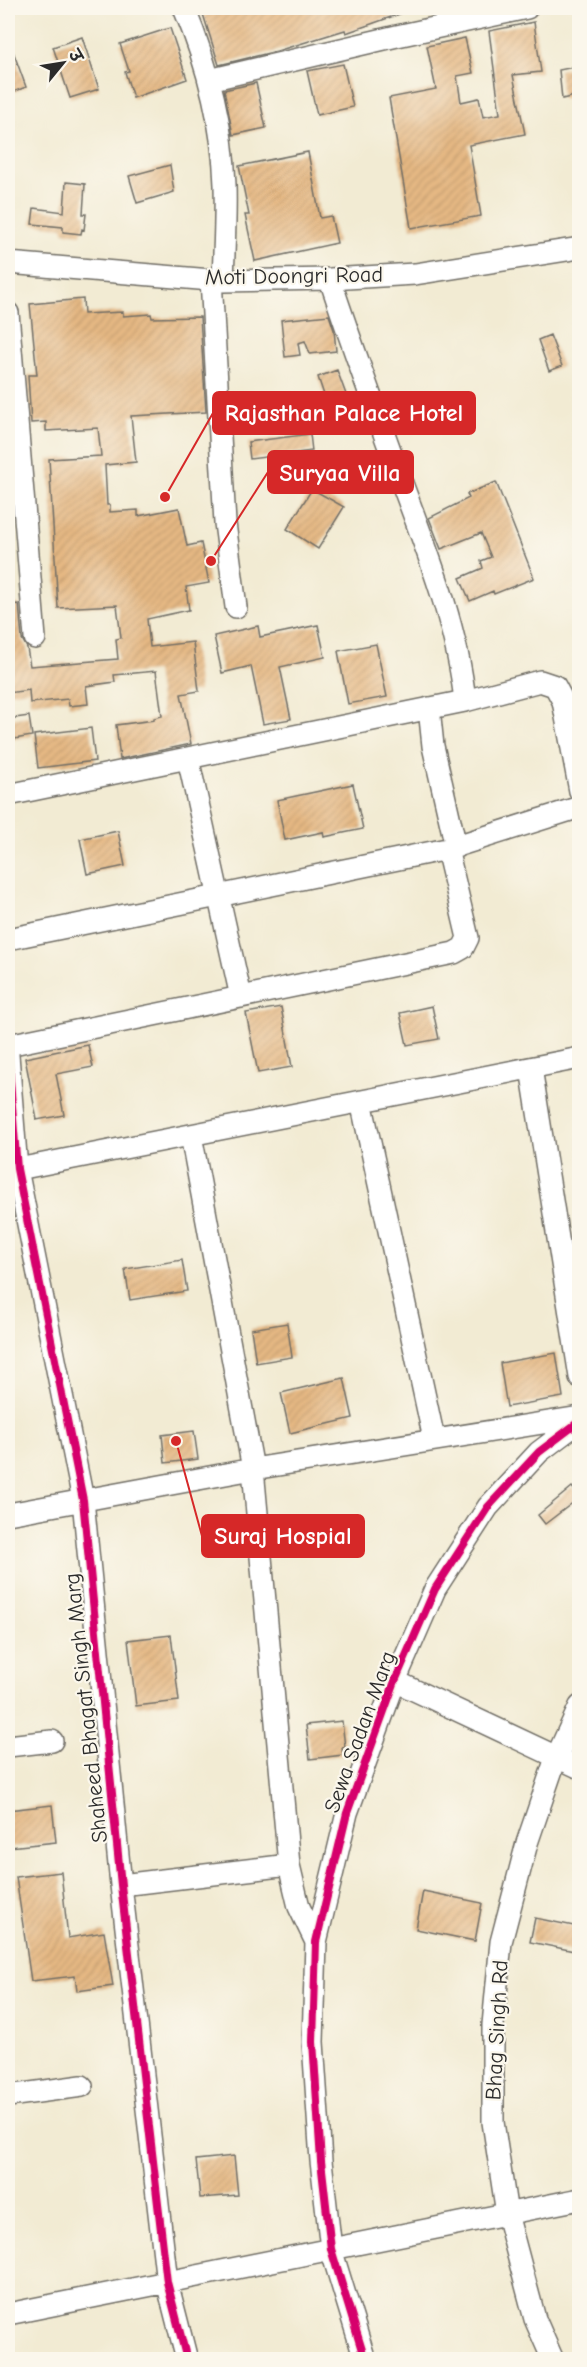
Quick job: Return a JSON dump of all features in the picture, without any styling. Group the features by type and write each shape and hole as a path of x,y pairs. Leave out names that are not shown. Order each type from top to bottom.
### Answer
{"street":[{"path":"184,8 209,80 222,145 225,186 217,280 225,523 236,607"},
{"path":"209,80 528,8"},
{"name":"Moti Doongri Road","path":"8,262 217,280 330,279 415,273 579,248"},
{"path":"330,279 357,362 434,569 452,627 465,701"},
{"path":"8,313 35,638"},
{"path":"8,795 465,701 540,681 555,686 563,700 579,791"},
{"path":"8,1045 454,953 463,948 468,938 429,708"},
{"path":"188,758 241,997"},
{"path":"8,939 452,848 579,807"},
{"name":"Shaheed Bhagat Singh Marg","path":"8,1055 12,1170 83,1500 122,1885 167,2282 187,2360"},
{"path":"12,1170 579,1058"},
{"path":"531,1068 579,1377"},
{"path":"361,1101 434,1439"},
{"path":"191,1135 253,1469 289,1866 299,1906 316,1942"},
{"path":"8,1514 253,1469 434,1439 579,1419"},
{"name":"Sewa Sadan Marg","path":"365,2360 331,2249 321,2161 313,2042 316,1942 347,1813 395,1681 435,1589 488,1507 539,1452 579,1419"},
{"path":"395,1681 579,1768"},
{"name":"Bhag Singh Rd","path":"553,2360 535,2319 507,2214 493,2122 493,2025 501,1942 527,1843 556,1758 579,1706"},
{"path":"8,1746 52,1741"},
{"path":"122,1885 289,1866"},
{"path":"8,2096 82,2086"},
{"path":"8,2314 579,2199"}],"building":[{"path":"213,8 408,8 408,11 346,33 345,30 277,51 219,65 203,14 214,11"},
{"path":"534,22 541,72 513,75 525,134 469,145 481,216 411,228 389,98 436,89 427,46 465,38 473,73 457,76 461,102 479,98 483,117 500,114 489,31"},
{"path":"170,28 187,79 133,98 125,72 129,71 120,44"},
{"path":"82,37 99,89 70,98 53,47"},
{"path":"8,41 26,87 8,94"},
{"path":"343,64 353,107 317,115 307,71"},
{"path":"579,66 579,95 562,99 559,70"},
{"path":"256,83 266,128 233,135 224,90"},
{"path":"308,152 320,218 331,216 337,243 255,261 245,215 249,215 239,166"},
{"path":"170,165 174,192 137,203 129,176"},
{"path":"66,182 85,184 83,214 86,214 84,230 82,229 81,234 63,232 63,227 32,224 34,208 64,212"},
{"path":"83,299 84,314 123,312 123,316 151,314 152,318 200,317 206,412 131,416 136,462 105,465 107,505 110,505 110,512 138,510 138,516 179,508 187,546 201,543 209,583 186,587 189,610 147,619 150,647 193,642 199,691 181,694 191,744 120,759 116,725 154,720 162,716 156,671 114,675 115,682 86,686 88,704 69,706 68,699 30,703 29,690 8,693 8,605 19,604 22,639 27,648 30,666 118,659 116,639 121,638 117,605 58,608 49,459 101,456 98,428 46,431 46,422 31,423 28,375 37,375 30,304"},
{"path":"329,315 334,330 336,351 310,354 305,341 298,343 300,355 285,357 281,320"},
{"path":"550,335 562,366 549,371 538,340"},
{"path":"337,370 351,408 331,416 318,377"},
{"path":"310,434 312,451 250,459 248,442"},
{"path":"496,482 534,578 470,601 460,578 483,568 481,561 491,557 481,533 441,549 429,518 469,498 467,494"},
{"path":"312,489 344,507 318,549 287,529"},
{"path":"318,625 325,657 280,667 291,719 263,724 251,666 222,673 214,636 258,626 260,637"},
{"path":"376,644 387,697 348,704 338,651"},
{"path":"29,716 32,736 8,740 8,719"},
{"path":"91,728 95,761 38,768 34,735"},
{"path":"353,784 363,829 324,837 323,832 285,840 277,800"},
{"path":"118,831 125,866 87,874 80,839"},
{"path":"432,1006 439,1039 407,1045 400,1013"},
{"path":"281,1007 292,1067 258,1073 246,1013"},
{"path":"88,1045 93,1067 56,1074 64,1115 37,1120 25,1058"},
{"path":"182,1260 187,1291 130,1300 125,1269"},
{"path":"287,1323 292,1357 256,1363 251,1329"},
{"path":"556,1353 563,1397 507,1407 500,1363"},
{"path":"344,1378 353,1418 290,1433 281,1393"},
{"path":"194,1431 198,1459 165,1463 162,1435"},
{"path":"572,1487 579,1498 545,1524 538,1515"},
{"path":"171,1635 179,1701 136,1706 128,1640"},
{"path":"342,1721 345,1747 342,1748 343,1755 310,1759 306,1725"},
{"path":"52,1805 56,1842 10,1847 8,1810"},
{"path":"61,1872 68,1938 104,1932 113,1986 77,1991 75,1976 31,1981 16,1877"},
{"path":"423,1891 482,1903 475,1941 416,1929"},
{"path":"535,1918 579,1927 579,1952 530,1942"},
{"path":"234,2156 238,2195 200,2198 196,2160"}],"cycle path":[{"path":"8,1055 17,1169 83,1500 121,1885 167,2282 187,2360"},
{"path":"365,2360 331,2249 321,2161 313,2042 316,1942 347,1813 395,1681 435,1589 488,1507 539,1452 580,1421"}],"place":[{"name":"Rajasthan Palace Hotel","path":"165,497"},
{"name":"Suryaa Villa","path":"211,561"},
{"name":"Suraj Hospial","path":"176,1441"}]}
